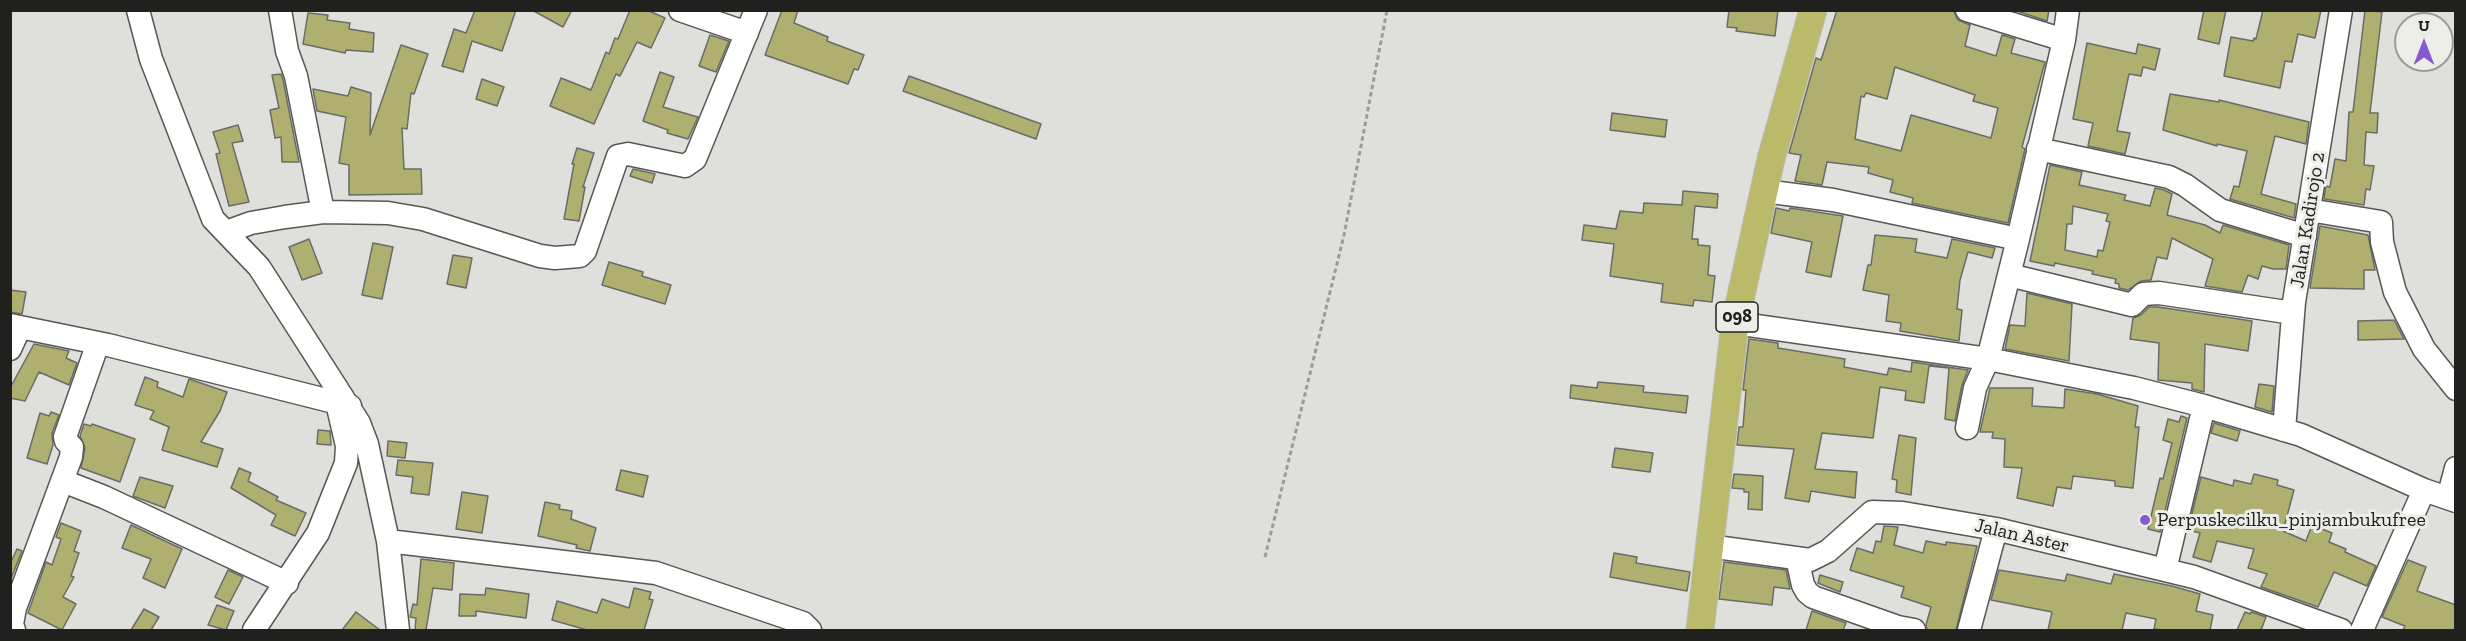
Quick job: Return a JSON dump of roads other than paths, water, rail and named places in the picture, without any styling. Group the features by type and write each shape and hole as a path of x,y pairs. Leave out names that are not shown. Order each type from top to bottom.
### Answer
{"main road":[{"name":"098","path":"1700,630 1736,322 1771,159 1814,10"}],"street":[{"path":"138,10 151,59 213,219 259,267 367,444 388,541 398,630"},
{"path":"280,10 285,42 296,76 323,212"},
{"path":"680,10 747,33"},
{"path":"226,232 263,221 323,212 388,213 423,219 540,256 555,258 580,256 584,253 618,156 628,153 685,166 695,159 756,10"},
{"path":"1967,10 2064,40"},
{"path":"1966,428 1975,388 1988,359 2018,239 2064,40 2068,10"},
{"name":"Jalan Kadirojo 2","path":"2284,430 2293,313 2341,10"},
{"path":"2038,149 2169,177 2185,184 2220,210 2305,236"},
{"path":"1764,191 1833,200 2018,239"},
{"path":"2309,210 2381,222 2382,242 2395,292 2424,349 2456,389"},
{"path":"2009,275 2132,305 2143,294 2159,293 2293,313"},
{"path":"1736,322 1988,359 2134,388 2301,435 2424,490 2452,500 2456,468"},
{"path":"10,349 15,326 98,343 343,405"},
{"path":"13,616 63,481 72,451 65,437 98,343"},
{"path":"254,630 318,533 346,464 347,446 343,405"},
{"path":"2165,570 2204,406"},
{"path":"63,481 104,497 287,582"},
{"path":"2362,630 2424,490"},
{"name":"Jalan Aster","path":"1709,546 1810,560 1828,551 1872,512 1903,513 1996,529 2194,577 2341,630"},
{"path":"1969,630 1996,529"},
{"path":"388,541 656,573 802,623 810,630"},
{"path":"1797,558 1803,585 1813,597 1898,627 1914,630"}],"place":[{"name":"Perpuskecilku_pinjambukufree","path":"2145,520"}]}
